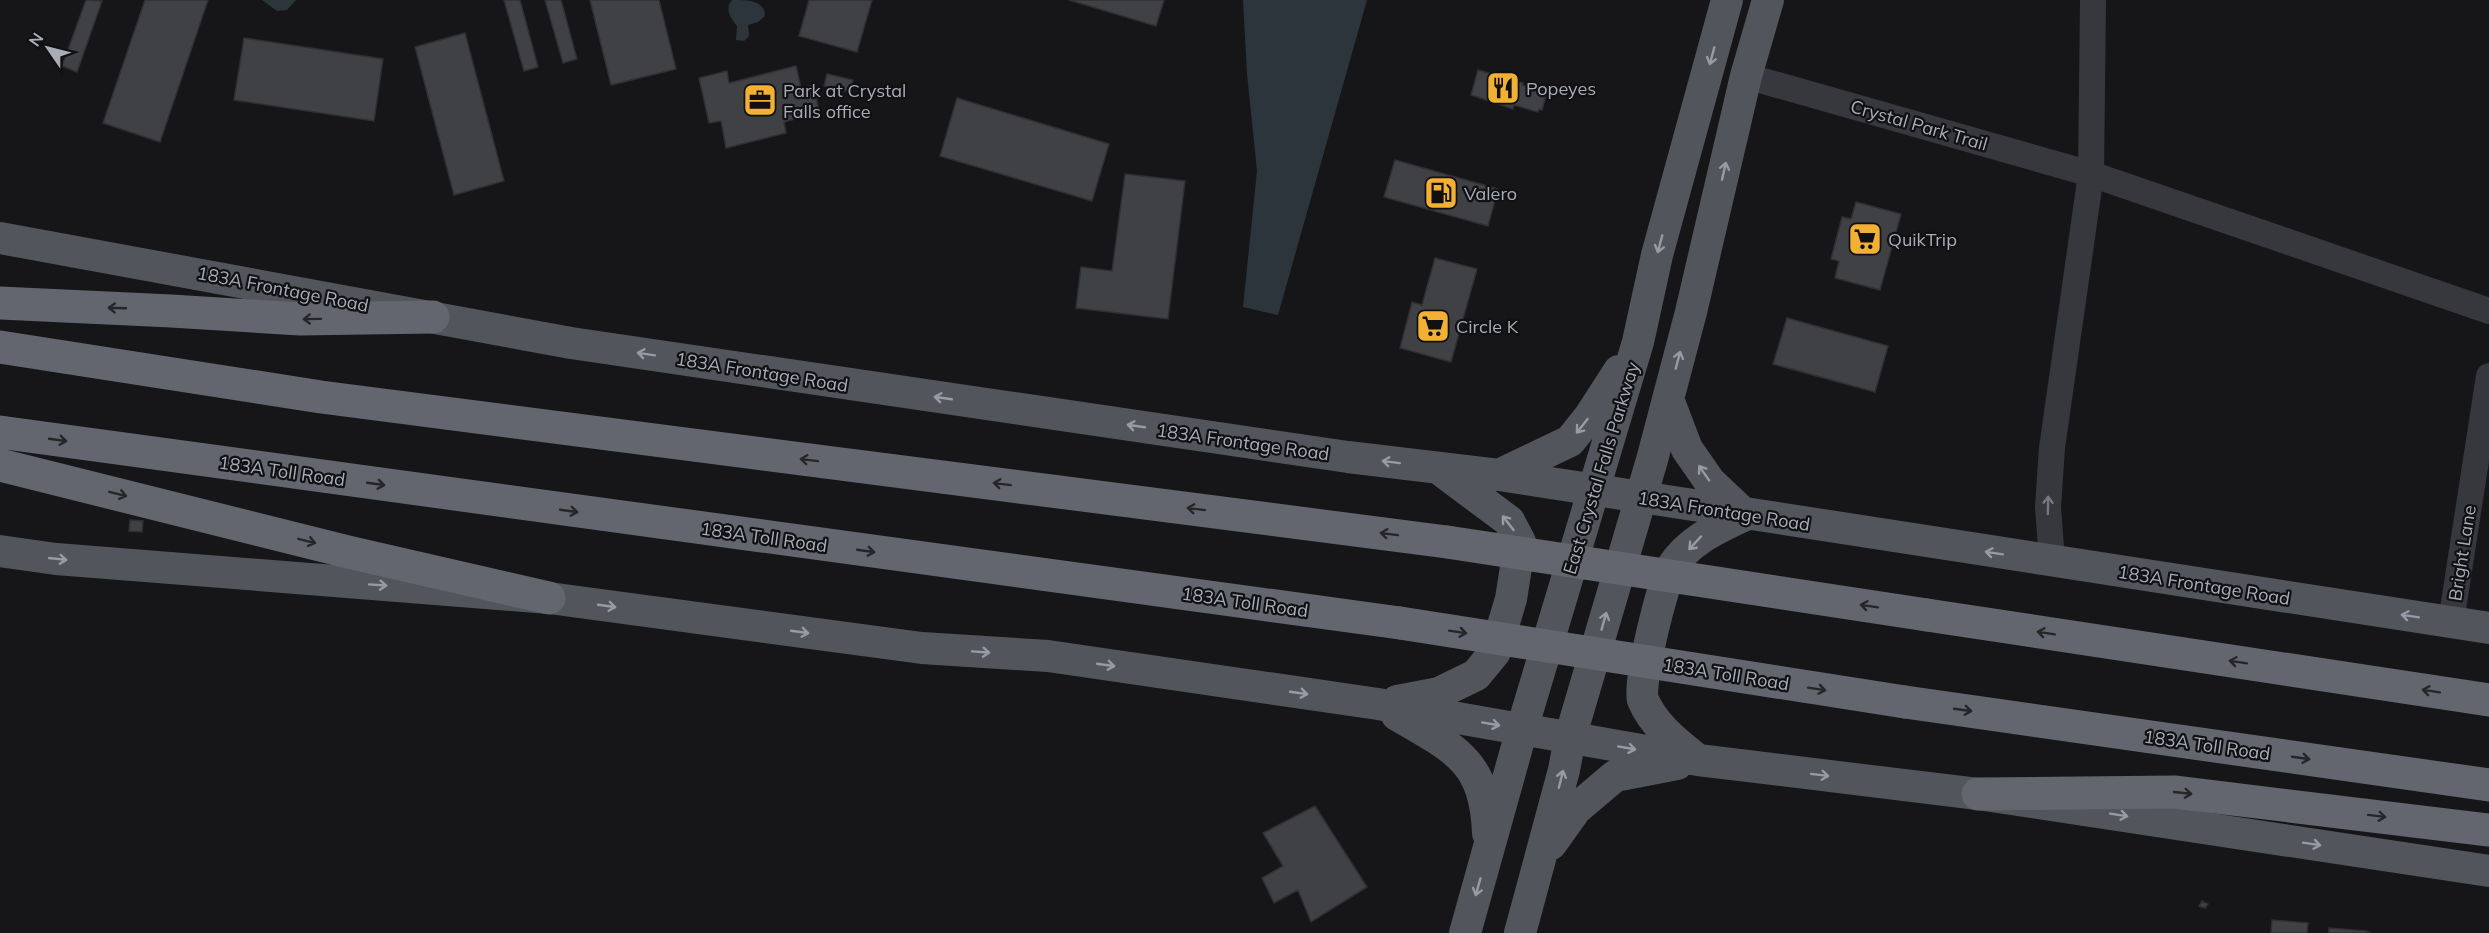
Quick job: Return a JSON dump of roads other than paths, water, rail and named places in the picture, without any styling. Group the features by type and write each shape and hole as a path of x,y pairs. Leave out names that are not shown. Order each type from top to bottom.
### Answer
{"highway":[{"path":"0,303 171,310 300,319 433,317"},
{"path":"0,347 321,397 1447,542 2489,700"},
{"name":"183A Toll Road","path":"0,432 1400,623 1905,702 2489,785"},
{"path":"0,465 348,552 549,598"},
{"path":"1978,794 2174,792 2489,830"}],"main road":[{"name":"East Crystal Falls Parkway","path":"1465,933 1522,729 1638,342 1657,255 1727,0"},
{"path":"1520,933 1570,738 1668,399 1746,76 1768,0"},
{"name":"183A Frontage Road","path":"0,238 571,343 1348,457 1500,475 1745,515 2489,628"},
{"path":"1500,475 1570,441 1590,416 1638,342"},
{"path":"1668,399 1687,449 1710,482 1745,515 1702,536 1672,568 1647,651 1642,698 1655,722 1698,760"},
{"path":"1378,704 1439,693 1476,675 1495,652 1511,599 1520,542 1509,521 1476,494 1437,468"},
{"path":"0,551 56,560 549,598 922,648 1048,656 1378,704 1698,760 1978,794 2489,871"},
{"path":"1378,704 1449,746 1459,753 1473,769 1481,787 1487,811 1488,852"},
{"path":"1541,856 1576,809 1615,776 1698,760"}],"street":[{"path":"2052,561 2048,507 2052,448 2091,174 2093,0"},
{"name":"Crystal Park Trail","path":"1746,76 2091,174 2489,311"},
{"name":"Bright Lane","path":"2451,622 2489,376"}],"place":[{"name":"Popeyes","path":"1503,88"},
{"name":"Park at Crystal Falls office","path":"760,100"},
{"name":"Valero","path":"1441,193"},
{"name":"QuikTrip","path":"1865,239"},
{"name":"Circle K","path":"1433,326"}]}
